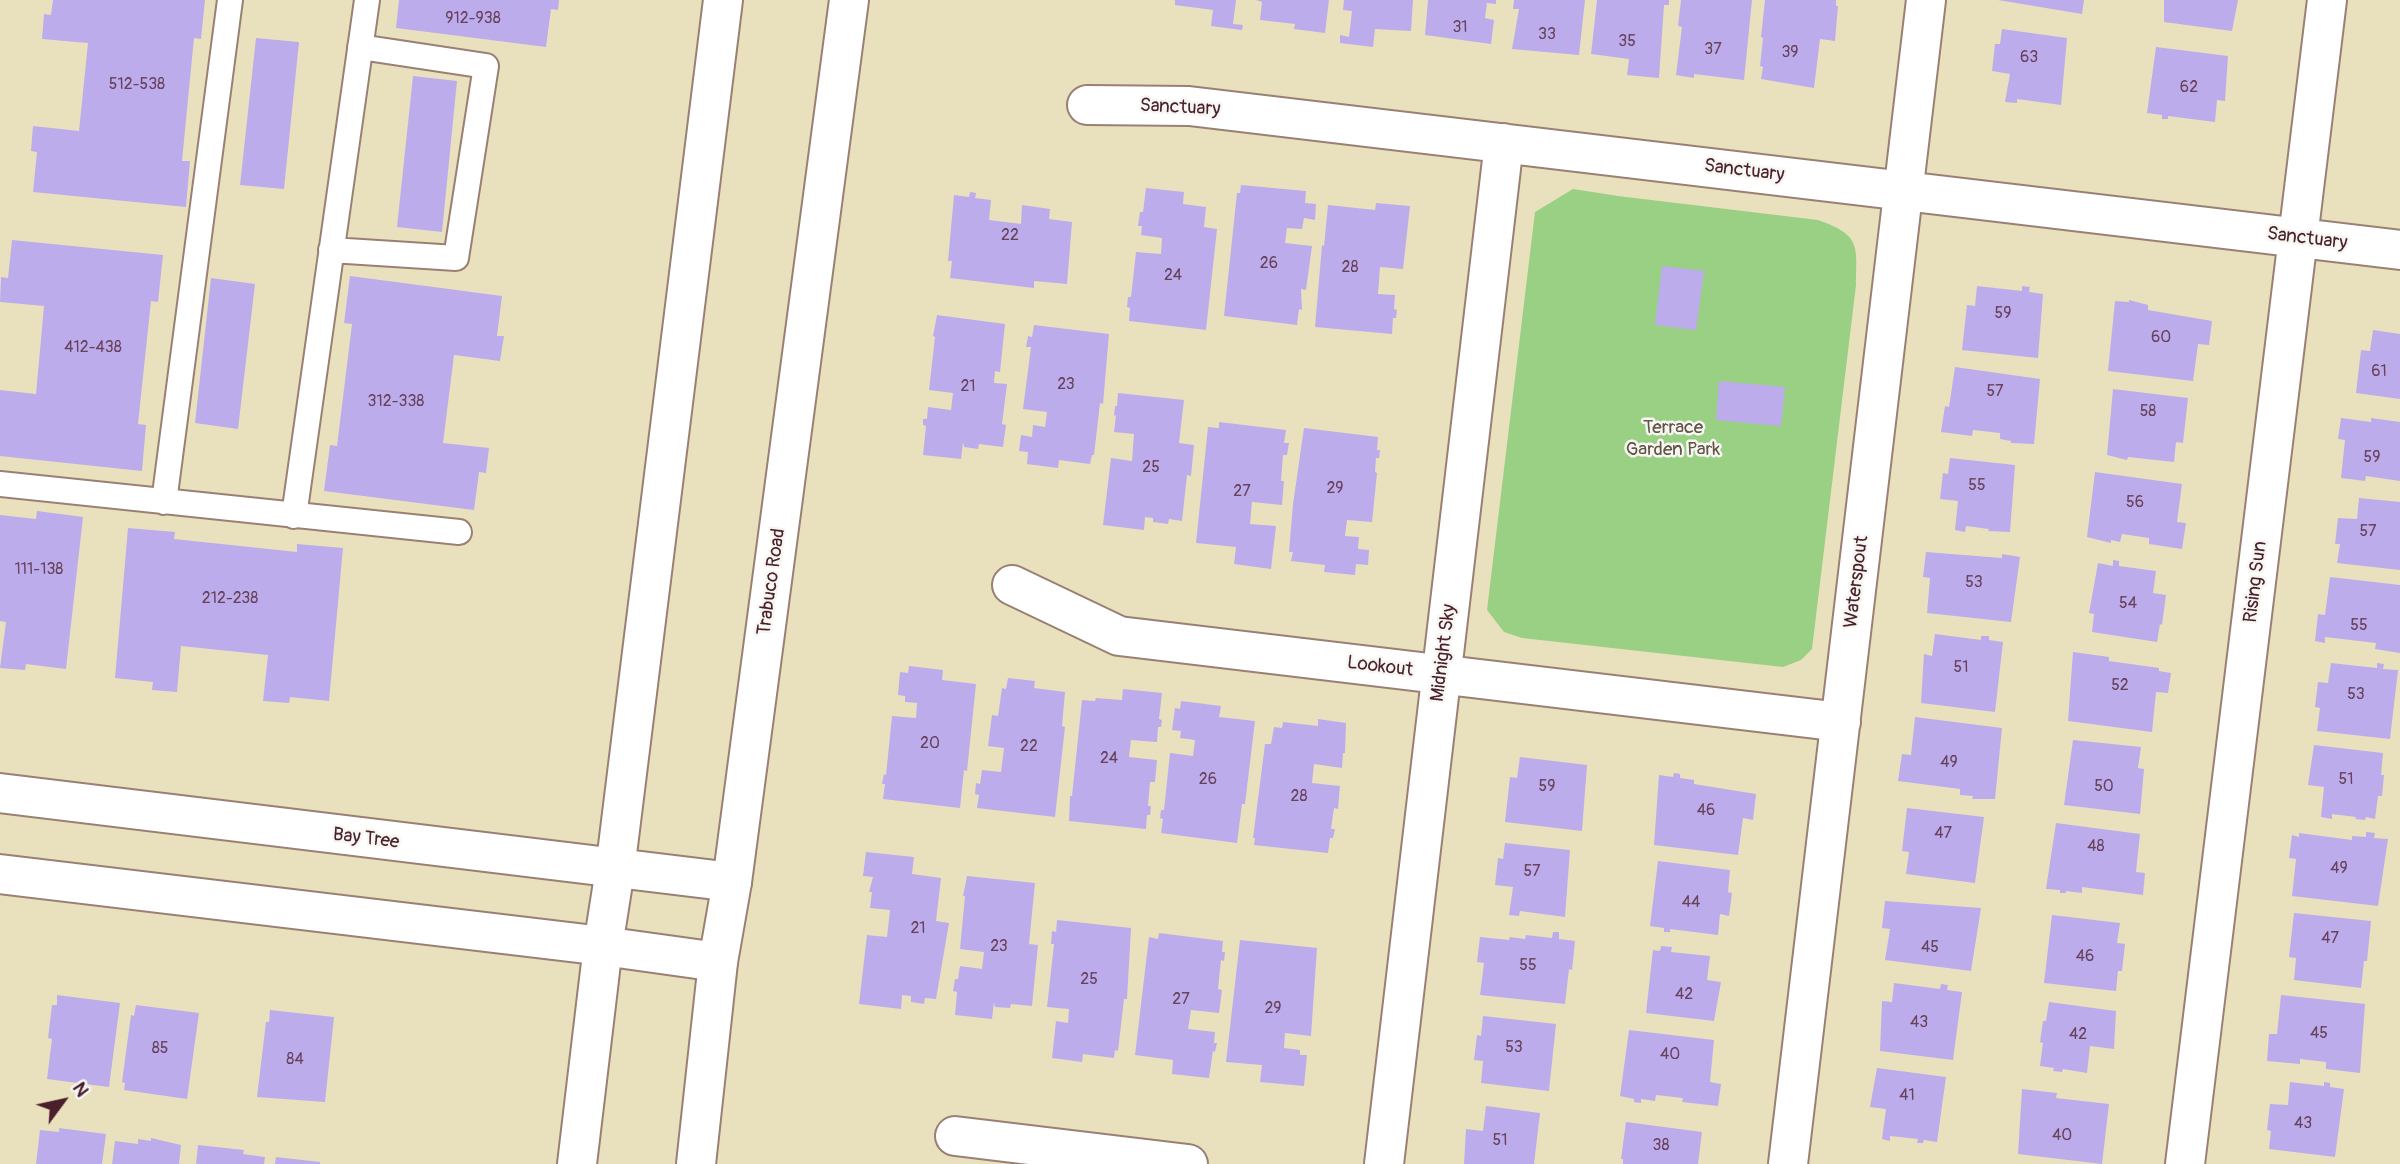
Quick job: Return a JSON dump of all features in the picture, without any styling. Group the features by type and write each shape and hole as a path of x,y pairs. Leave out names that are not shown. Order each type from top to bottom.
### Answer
{"street":[{"path":"577,1164 723,0"},
{"name":"Trabuco Road","path":"696,1164 718,962 732,882 849,0"},
{"name":"Waterspout","path":"1788,1164 1926,0"},
{"name":"Rising Sun","path":"2185,1164 2327,0"},
{"name":"Sanctuary","path":"1087,105 1189,106 2400,250"},
{"name":"Midnight Sky","path":"1384,1164 1504,143"},
{"name":"Lookout","path":"1012,586 1119,636 1841,722"},
{"name":"Bay Tree","path":"0,793 615,870 732,882"},
{"path":"0,874 718,962"},
{"path":"955,1136 1188,1164"}],"lane":[{"path":"164,502 230,0"},
{"path":"294,516 367,0"},
{"path":"331,250 456,258 486,66 360,47"},
{"path":"0,484 459,532"}],"green space":[{"name":"Terrace Garden Park","path":"1573,189 1818,220 1842,231 1853,243 1856,285 1812,649 1801,660 1783,667 1522,638 1504,632 1487,610 1535,212"}],"building":[{"path":"53,0 205,0 201,39 194,38 182,161 190,161 186,207 33,192 37,152 31,151 33,126 79,131 88,43 42,39 44,14 51,15"},
{"path":"399,0 559,0 558,10 551,9 546,47 396,28"},
{"path":"1175,0 1236,0 1233,24 1243,25 1242,30 1211,26 1213,10 1175,5"},
{"path":"1256,0 1329,0 1325,33 1294,29 1295,24 1260,20 1262,2"},
{"path":"1344,0 1413,0 1411,31 1375,29 1373,47 1340,43 1340,35 1349,37 1352,11 1343,10"},
{"path":"1428,0 1496,0 1496,4 1487,3 1485,18 1494,20 1491,44 1425,35"},
{"path":"1514,0 1585,0 1579,55 1512,49 1519,9 1513,9"},
{"path":"1597,0 1669,0 1669,5 1664,5 1659,78 1627,75 1629,59 1591,54"},
{"path":"1681,0 1752,0 1744,80 1694,74 1694,78 1676,75 1682,27 1678,26"},
{"path":"1765,0 1836,0 1838,6 1835,41 1820,39 1814,88 1761,79 1761,37"},
{"path":"1998,0 2084,0 2082,14"},
{"path":"2164,0 2238,0 2232,31 2164,22"},
{"path":"2002,29 2067,38 2061,105 2017,99 2017,103 2005,102 2010,74 1992,71 1995,44 2000,44"},
{"path":"256,38 299,42 284,189 240,185"},
{"path":"2156,47 2228,56 2225,101 2217,100 2215,122 2168,116 2168,119 2162,119 2162,115 2147,113"},
{"path":"413,76 457,81 442,232 397,227"},
{"path":"1241,185 1306,191 1305,203 1316,204 1315,220 1304,218 1302,229 1287,228 1285,243 1312,246 1306,290 1301,289 1302,310 1299,309 1297,325 1224,316 1237,193 1240,193"},
{"path":"1146,188 1184,192 1183,204 1206,207 1204,227 1217,229 1206,330 1129,321 1128,297 1131,297 1136,252 1161,254 1162,238 1141,235 1142,226 1138,226"},
{"path":"970,192 976,193 975,198 991,200 989,220 1021,224 1022,205 1050,209 1049,219 1072,222 1067,284 1034,281 1034,288 950,278 952,261 948,261 954,195 969,197"},
{"path":"1376,203 1410,206 1403,269 1380,267 1378,294 1395,295 1394,309 1397,310 1396,318 1393,318 1392,334 1315,327 1328,205 1375,210"},
{"path":"12,240 163,255 158,302 151,301 138,424 146,425 142,471 0,456 0,390 36,394 44,306 0,302 1,277 8,278"},
{"path":"1662,266 1704,271 1696,330 1655,325"},
{"path":"350,276 502,296 497,336 504,336 500,361 454,355 443,443 489,448 486,473 479,472 474,510 324,491 330,445 337,446 352,324 344,323"},
{"path":"211,278 255,284 238,429 195,423"},
{"path":"1977,286 2022,291 2022,286 2030,287 2029,292 2043,294 2038,358 1962,350 1967,305 1975,306"},
{"path":"2129,300 2148,305 2148,310 2212,321 2209,345 2198,344 2193,381 2108,371 2115,301"},
{"path":"937,315 1005,324 1000,372 995,371 994,383 1007,384 1002,424 1006,425 1003,447 979,444 978,449 964,447 963,442 961,459 923,455 926,426 923,425 923,419 927,419 928,407 951,410 953,393 929,390"},
{"path":"1034,325 1109,334 1103,404 1100,403 1094,455 1090,464 1059,460 1058,468 1027,464 1028,452 1019,451 1021,435 1032,437 1033,425 1045,427 1047,412 1023,409 1031,347 1026,347 1028,336 1032,337"},
{"path":"2373,330 2400,334 2400,399 2356,393 2361,350 2370,351"},
{"path":"1955,367 2040,379 2034,444 2011,443 2000,439 2000,433 1973,430 1972,436 1941,432 1945,406 1949,407"},
{"path":"1719,381 1785,387 1781,426 1716,420"},
{"path":"2113,389 2188,398 2183,443 2176,442 2174,462 2128,457 2127,460 2107,455"},
{"path":"1118,393 1184,400 1179,443 1194,445 1191,476 1187,475 1182,521 1169,519 1168,524 1153,522 1153,518 1145,517 1144,530 1103,525 1111,458 1132,461 1134,434 1114,432"},
{"path":"2341,418 2400,422 2400,481 2366,476 2365,481 2341,478 2345,440 2338,439"},
{"path":"1219,422 1286,430 1284,443 1289,443 1287,455 1283,455 1282,505 1252,502 1250,524 1276,526 1271,569 1234,564 1236,547 1196,543 1208,427 1219,428"},
{"path":"1304,428 1378,437 1377,450 1380,450 1379,458 1376,458 1372,522 1347,520 1345,536 1359,537 1358,549 1369,550 1368,565 1356,564 1355,575 1324,572 1325,565 1291,561 1293,552 1289,552 1293,504"},
{"path":"1950,458 2015,465 2010,532 1966,526 1965,532 1955,530 1958,501 1940,499 1943,473 1948,474"},
{"path":"2095,472 2182,484 2177,522 2186,523 2182,549 2149,544 2149,538 2122,534 2120,542 2111,540 2111,543 2087,537"},
{"path":"2359,498 2400,502 2400,570 2337,563 2340,544 2335,544 2338,518 2357,519"},
{"path":"37,511 83,517 66,669 26,664 25,670 0,668 6,622 0,621 0,515 36,519"},
{"path":"128,528 175,532 174,539 297,552 297,544 343,548 329,701 290,697 289,703 263,701 268,655 181,646 177,692 152,690 153,682 115,678"},
{"path":"1926,552 2020,557 2011,622 1927,613 1930,578 1923,577"},
{"path":"2113,560 2119,561 2119,566 2156,571 2153,593 2166,595 2157,642 2092,632 2094,614 2089,613 2098,563 2113,566"},
{"path":"2330,577 2400,585 2400,653 2375,649 2376,643 2325,637 2325,643 2315,641 2318,614 2325,615"},
{"path":"1935,634 1981,640 1981,636 1989,636 1989,640 2003,642 1995,712 1921,703 1924,654 1932,656"},
{"path":"2073,652 2109,657 2109,661 2159,668 2159,671 2171,673 2168,693 2156,692 2152,732 2068,721"},
{"path":"2331,663 2377,668 2377,663 2384,664 2383,669 2398,670 2390,739 2317,731 2320,708 2315,707 2318,682 2328,683"},
{"path":"909,666 943,670 942,680 976,684 967,771 964,770 960,808 883,799 885,784 882,784 884,774 886,775 892,716 916,718 917,703 905,702 905,696 898,695 900,672 908,673"},
{"path":"1008,678 1035,681 1034,688 1065,692 1062,726 1065,727 1055,817 977,808 979,795 975,794 976,783 980,784 982,770 1001,772 1004,748 988,746 992,715 998,716 1002,688 1006,689"},
{"path":"1123,689 1162,693 1159,719 1162,720 1161,727 1158,727 1157,742 1131,740 1129,757 1157,760 1155,782 1150,782 1148,806 1151,806 1146,829 1069,821 1082,700 1122,700"},
{"path":"1181,701 1221,706 1219,717 1255,721 1245,804 1242,804 1237,843 1161,833 1163,819 1160,818 1161,810 1164,810 1170,753 1193,756 1195,740 1180,738 1181,731 1172,730 1175,708 1180,709"},
{"path":"1915,717 2002,728 1995,799 1972,799 1973,796 1960,795 1960,789 1898,781 1902,754 1911,755"},
{"path":"1318,719 1346,723 1342,768 1314,764 1312,783 1340,786 1338,809 1334,808 1331,829 1335,829 1333,838 1330,838 1328,853 1254,845 1265,744 1271,744 1274,727 1282,728 1283,722 1318,726"},
{"path":"2073,740 2141,747 2138,768 2144,769 2140,814 2064,805"},
{"path":"2314,745 2383,753 2382,796 2378,796 2375,819 2355,819 2356,817 2332,814 2332,819 2321,817 2324,787 2308,785"},
{"path":"1520,757 1587,765 1582,831 1505,822 1510,777 1517,778"},
{"path":"1674,773 1680,774 1680,778 1694,780 1694,784 1756,794 1753,820 1743,818 1738,855 1654,845 1659,775 1673,777"},
{"path":"1907,808 1984,817 1975,883 1906,874 1909,852 1902,851"},
{"path":"2056,823 2140,834 2136,872 2145,873 2143,895 2082,887 2082,893 2060,893 2060,890 2046,889"},
{"path":"2366,832 2375,833 2374,838 2388,839 2378,906 2292,896 2296,859 2289,858 2292,835 2299,837 2299,833 2352,840 2352,836 2366,837"},
{"path":"1505,843 1570,850 1565,917 1520,911 1519,916 1509,915 1513,887 1495,885 1498,858 1503,859"},
{"path":"866,852 914,857 912,874 941,878 936,921 949,923 936,999 925,998 924,1004 911,1002 911,996 902,995 901,1009 859,1004 867,935 887,937 890,910 870,908 872,892 869,892 873,877 863,876"},
{"path":"1658,861 1730,870 1728,892 1732,893 1729,916 1720,914 1718,935 1670,929 1670,932 1664,932 1664,928 1650,926"},
{"path":"967,876 1035,883 1029,944 1038,945 1032,1006 1011,1004 1010,1008 995,1007 994,1002 992,1019 955,1015 957,992 953,991 960,966 982,969 984,952 960,949"},
{"path":"1885,901 1981,908 1971,971 1885,960 1890,929 1882,928"},
{"path":"2294,913 2371,921 2361,988 2294,980 2296,958 2289,957"},
{"path":"2052,915 2120,923 2117,943 2125,944 2122,971 2118,971 2116,991 2044,983"},
{"path":"1057,920 1131,928 1127,999 1124,999 1118,1051 1115,1050 1114,1058 1083,1054 1082,1062 1052,1058 1056,1021 1068,1023 1069,1009 1047,1007 1054,944 1051,944 1052,931 1056,932"},
{"path":"1553,932 1559,932 1559,939 1575,941 1565,1004 1480,995 1484,963 1477,962 1480,937 1509,940 1510,937 1525,939 1526,935 1552,938"},
{"path":"1159,933 1223,941 1222,952 1225,952 1224,961 1221,960 1218,989 1222,990 1219,1013 1191,1010 1188,1029 1215,1032 1214,1043 1217,1043 1215,1052 1213,1051 1209,1078 1172,1074 1173,1060 1135,1055 1149,937 1158,939"},
{"path":"1240,940 1317,948 1311,1036 1285,1033 1284,1048 1300,1050 1300,1055 1307,1055 1304,1086 1260,1082 1262,1065 1226,1062"},
{"path":"1661,946 1672,947 1671,952 1710,956 1707,980 1721,982 1714,1021 1646,1013 1653,950 1660,951"},
{"path":"1894,983 1940,989 1941,984 1948,985 1947,990 1962,992 1953,1060 1880,1051 1882,1001 1892,1002"},
{"path":"57,995 120,1003 109,1087 47,1079 52,1039 48,1038 52,1005 57,1005"},
{"path":"2281,995 2365,1004 2360,1073 2326,1069 2326,1062 2300,1059 2300,1064 2267,1061 2269,1034 2277,1034"},
{"path":"2049,1002 2116,1011 2114,1049 2090,1046 2087,1073 2063,1069 2062,1072 2053,1071 2054,1068 2040,1066 2043,1043 2040,1042"},
{"path":"136,1005 199,1013 187,1099 124,1090 125,1083 122,1082 131,1015 134,1016"},
{"path":"270,1010 334,1017 325,1102 257,1097 266,1022 269,1022"},
{"path":"1483,1016 1556,1024 1549,1091 1481,1083 1483,1061 1474,1060"},
{"path":"1629,1030 1714,1040 1710,1082 1721,1084 1718,1106 1682,1102 1683,1098 1656,1095 1655,1101 1641,1099 1641,1103 1620,1096"},
{"path":"1877,1068 1946,1077 1937,1142 1924,1140 1923,1143 1917,1143 1918,1139 1890,1136 1890,1141 1882,1139 1886,1109 1870,1107"},
{"path":"2290,1082 2324,1086 2324,1082 2330,1083 2330,1087 2344,1089 2335,1157 2269,1149 2271,1131 2267,1130 2270,1104 2288,1105"},
{"path":"2022,1089 2057,1093 2056,1098 2109,1104 2102,1164 2018,1154"},
{"path":"1486,1106 1540,1113 1534,1164 1464,1164 1466,1129 1483,1131"},
{"path":"1626,1122 1702,1132 1698,1164 1623,1164 1621,1159"},
{"path":"59,1128 106,1134 102,1164 36,1164 40,1130 59,1132"},
{"path":"151,1138 181,1145 179,1164 112,1164 115,1141 138,1144 138,1139 151,1141"},
{"path":"198,1145 244,1150 243,1154 265,1157 264,1164 196,1164"},
{"path":"276,1157 320,1162 320,1164 275,1164"}]}
